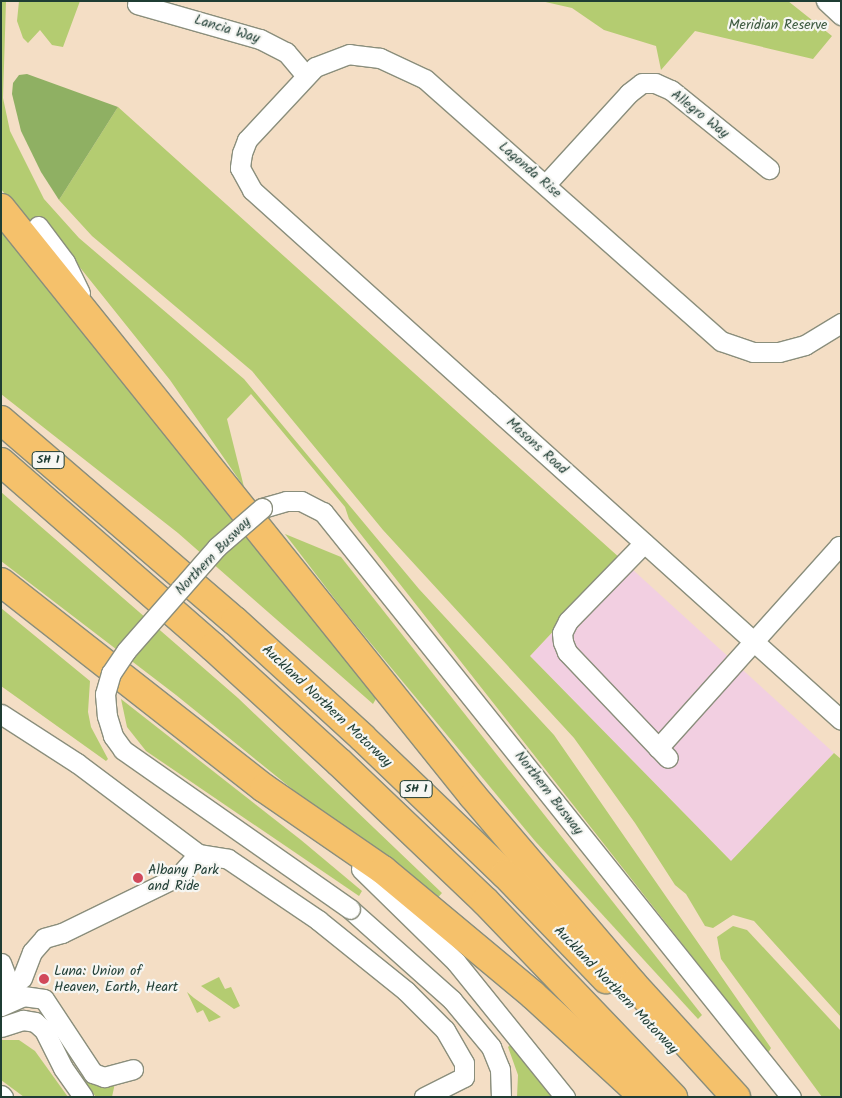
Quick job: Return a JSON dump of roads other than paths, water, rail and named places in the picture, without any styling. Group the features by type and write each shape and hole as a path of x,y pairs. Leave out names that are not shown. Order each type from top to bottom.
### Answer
{"highway":[{"path":"1,208 473,796 633,984 736,1097"},
{"name":"Auckland Northern Motorway","path":"1,420 235,621 363,738 505,874 720,1097"},
{"name":"SH 1","path":"1,462 206,641 339,762 485,901 673,1097"},
{"path":"1,582 264,788 383,870 533,995 644,1097"}],"street":[{"path":"826,1 841,15"},
{"name":"Lancia Way","path":"137,4 260,39 286,52 305,75"},
{"name":"Lagonda Rise","path":"240,168 247,140 305,75 331,59 349,54 398,64 424,79 546,184 712,334 730,346 753,352 792,349 818,339 841,323"},
{"name":"Allegro Way","path":"546,184 629,92 642,83 655,83 671,90 769,169"},
{"name":"Masons Road","path":"240,168 252,190 841,720"},
{"path":"38,226 64,262 97,328"},
{"name":"Northern Busway","path":"501,1097 500,1069 491,1047 452,1000 350,909 123,750 113,736 107,716 105,694 111,674 126,651 217,547 262,508 286,501 301,501 323,512 791,1097"},
{"path":"644,543 568,621 562,634 567,652 663,753 754,640 839,546 841,547"},
{"path":"1,714 77,763 198,854 228,859 318,920 406,991 445,1030 464,1063 464,1077 424,1097"},
{"path":"264,788 377,882 456,962 565,1097"},
{"path":"1,963 6,988 22,978 37,944 44,938 62,933 179,876 198,854"},
{"path":"1,1006 23,996 44,999 92,1074 104,1077 133,1069"},
{"path":"1,1026 23,1020 35,1022 44,1030 63,1068 83,1097"}],"place":[{"name":"Albany Park and Ride","path":"138,878"},
{"name":"Luna: Union of Heaven, Earth, Heart","path":"44,979"}],"park label":[{"name":"Meridian Reserve","path":"778,25"}]}
